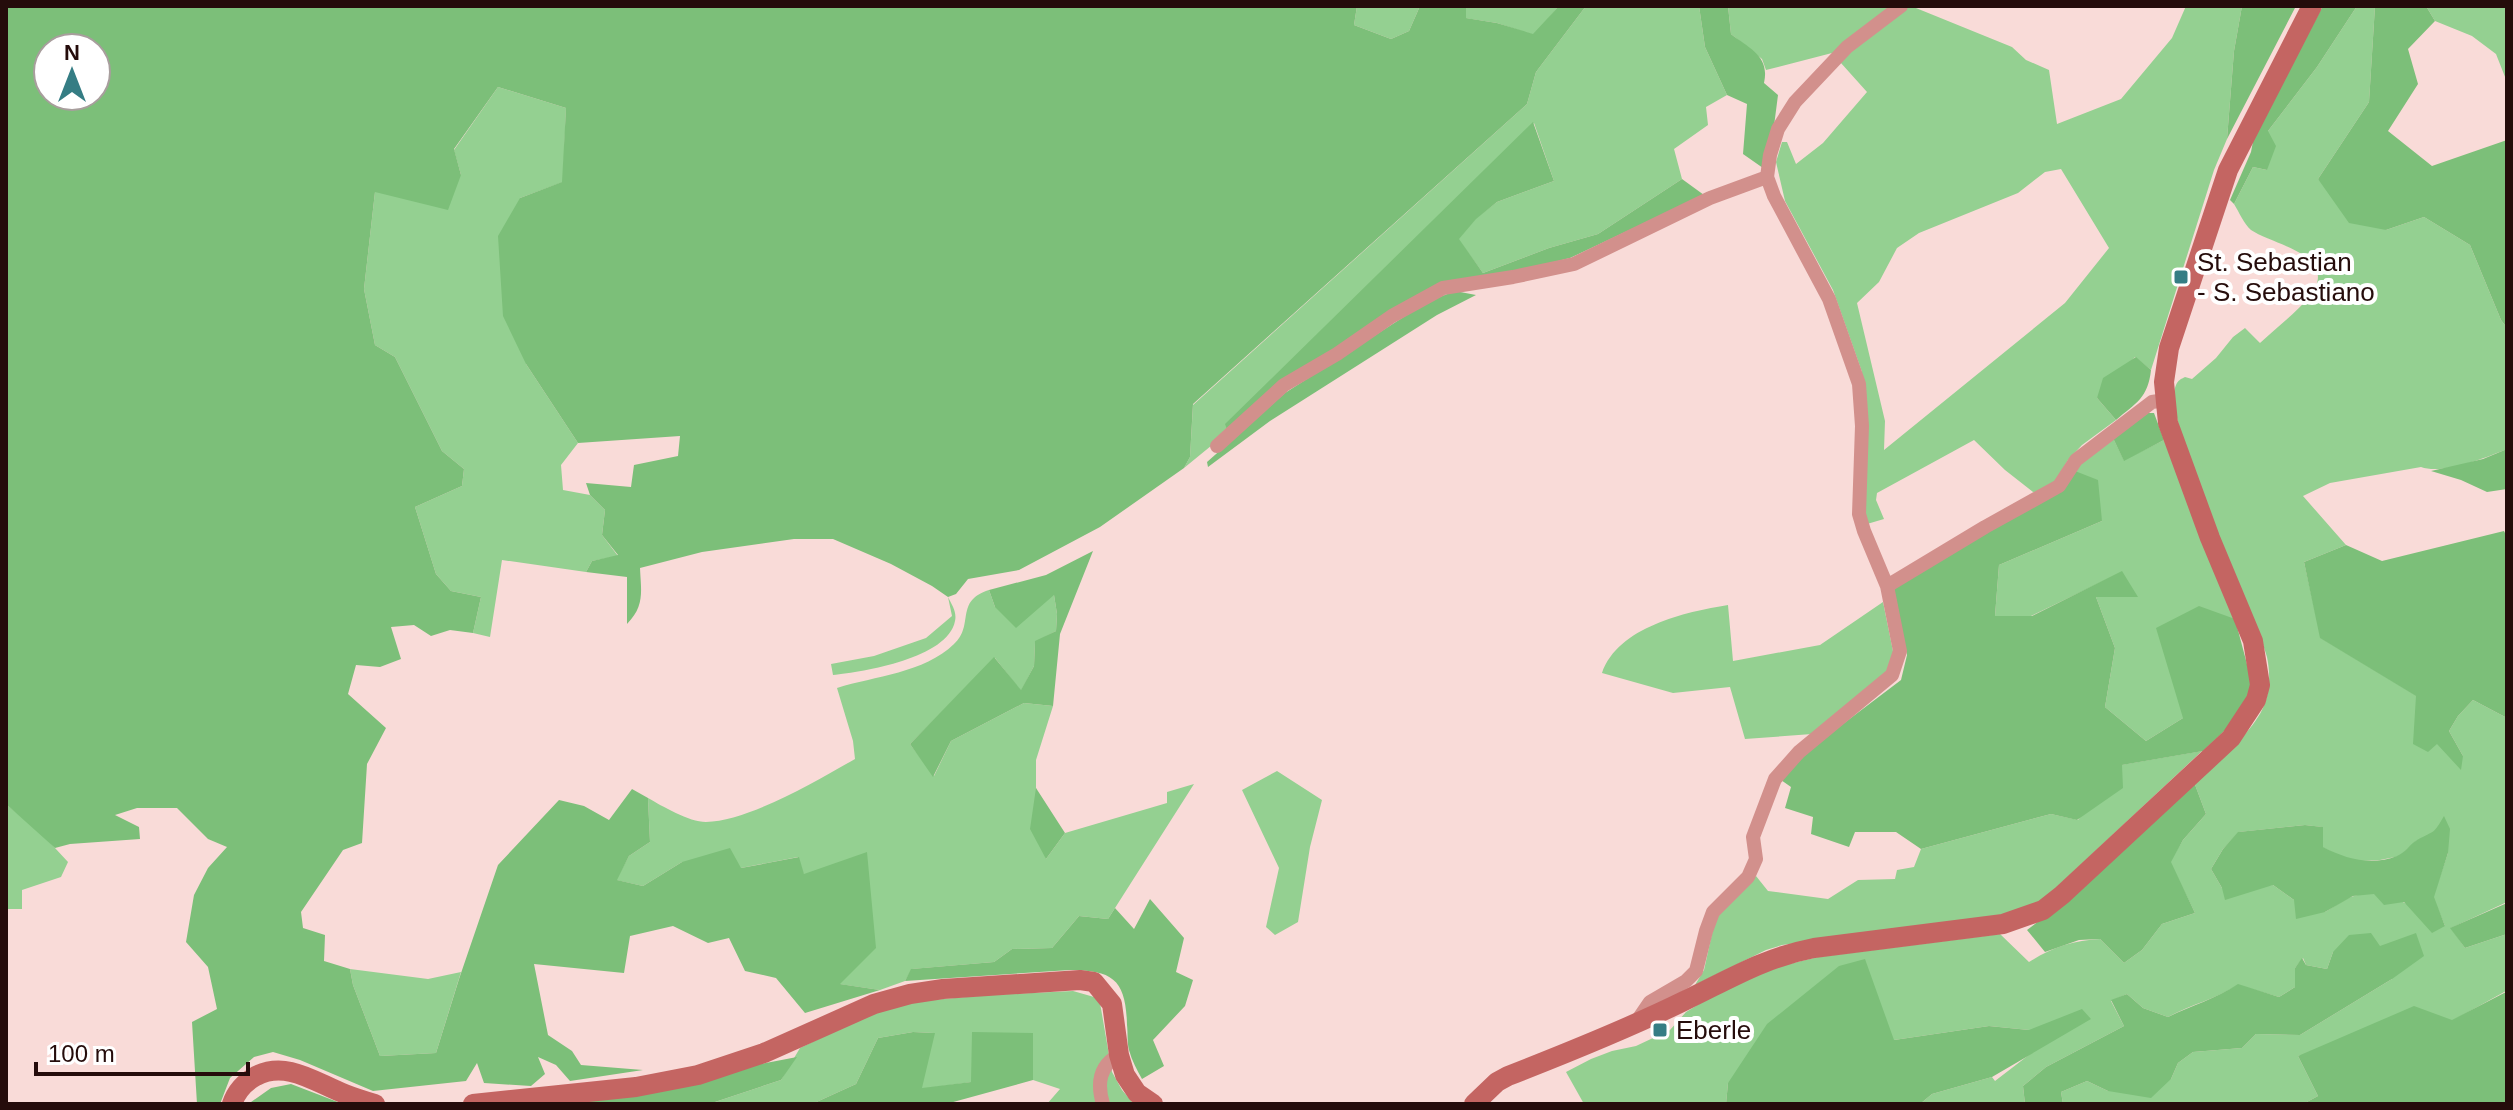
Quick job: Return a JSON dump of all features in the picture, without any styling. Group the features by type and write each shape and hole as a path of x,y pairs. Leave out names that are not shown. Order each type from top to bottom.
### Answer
{"main road":[{"path":"1474,1104 1508,1076 1783,954 2003,924 2043,910 2231,738 2256,700 2260,685 2259,667 2253,641 2210,538 2168,423 2164,382 2169,348 2228,170 2312,6"},
{"path":"473,1104 636,1087 698,1075 764,1053 874,1004 910,994 1060,980 1094,982 1104,991 1112,1004 1125,1075 1137,1093 1153,1104"},
{"path":"232,1104 236,1094 249,1080 279,1070 296,1073 375,1104"}],"street":[{"path":"1637,1021 1650,1002 1686,981 1696,971 1713,912 1748,877 1756,859 1753,837 1775,779 1799,752 1892,675 1900,651 1887,586 1859,514 1862,426 1859,384 1829,299 1767,177 1778,129 1795,102 1847,47 1901,6"},
{"path":"1217,446 1284,385 1337,354 1392,316 1443,288 1574,264 1710,198 1767,177"},
{"path":"1887,586 2059,486 2076,460 2152,402 2165,400"},
{"path":"1103,1104 1098,1088 1102,1072 1119,1055"}],"green space":[{"path":"6,6 1357,6 1354,25 1391,39 1409,31 1420,6 1466,6 1466,18 1533,34 1559,6 1586,6 1536,72 1527,104 1193,404 1190,457 1184,468 1100,527 1019,570 968,579 956,594 948,597 891,564 833,539 794,539 702,552 640,568 639,604 627,624 627,577 586,572 592,561 618,555 602,535 605,510 590,495 586,483 631,487 634,465 678,456 680,436 578,443 526,364 503,316 498,236 520,198 562,182 566,108 498,87 454,149 461,175 448,210 375,192 364,289 375,345 395,357 442,451 464,469 462,486 415,507 436,574 451,591 481,597 473,633 450,630 431,636 414,625 391,627 401,659 380,667 356,665 348,694 386,728 367,764 362,843 343,850 301,912 303,928 325,935 324,961 350,969 380,1056 436,1053 498,865 559,800 584,806 609,820 632,789 648,798 650,842 629,856 617,880 643,886 682,862 730,848 741,868 799,857 804,874 867,852 876,948 840,984 880,990 805,1013 776,978 745,971 729,938 708,943 673,926 630,936 624,973 534,964 548,1035 572,1051 581,1065 643,1070 570,1081 556,1065 538,1057 545,1074 531,1086 484,1083 477,1063 466,1081 373,1091 273,1052 254,1057 230,1078 220,1104 197,1104 192,1022 217,1009 208,967 186,942 194,895 208,868 227,847 208,839 177,808 137,808 115,815 139,827 140,839 55,848 6,804"},
{"path":"1357,6 1420,6 1409,31 1391,39 1354,25"},
{"path":"1466,6 1559,6 1534,35 1497,23 1465,18"},
{"path":"1586,6 1699,6 1705,47 1727,95 1706,107 1708,125 1674,149 1682,179 1598,234 1549,248 1483,273 1458,239 1476,218 1497,202 1554,181 1534,123 1228,432 1184,468 1190,457 1193,405 1527,104 1536,72"},
{"path":"1699,6 1728,6 1731,34 1757,54 1764,66 1764,83 1778,95 1763,168 1743,154 1747,104 1727,95 1705,47"},
{"path":"1728,6 1911,6 2012,47 2026,60 2049,70 2057,124 2121,99 2172,38 2186,6 2242,6 2234,51 2227,139 2214,170 2151,370 2135,357 2097,398 2116,420 2082,445 2068,460 2055,482 2037,495 1974,440 1877,493 1876,500 1884,519 1867,524 1864,512 1862,372 1833,290 1785,201 1776,162 1782,142 1787,142 1796,164 1823,143 1867,92 1832,53 1766,70 1762,59 1731,34","holes":["2061,169 2109,248 2065,303 1884,450 1885,421 1857,303 1879,282 1897,248 1919,233 2018,193 2045,172"]},
{"path":"2242,6 2296,6 2227,139 2234,51"},
{"path":"2323,6 2357,6 2317,67 2268,131 2276,146 2267,170 2253,167 2234,204 2230,200 2251,152 2255,131"},
{"path":"2357,6 2375,6 2369,102 2318,179 2386,230 2424,217 2470,245 2507,328 2507,449 2452,467 2421,467 2330,483 2303,496 2346,545 2304,562 2321,638 2417,696 2437,743 2463,756 2449,731 2473,700 2507,718 2507,902 2451,928 2465,948 2507,934 2506,991 2452,1021 2298,1056 2318,1096 2303,1104 2063,1104 2061,1092 2087,1081 2108,1091 2171,1079 2178,1063 2193,1052 2242,1048 2256,1034 2300,1035 2392,979 2380,946 2333,952 2327,969 2306,965 2303,958 2295,968 2295,987 2279,997 2238,985 2168,1017 2143,1008 2127,994 2111,1001 2124,1026 2046,1067 2023,1086 2025,1104 1920,1104 1932,1094 1992,1077 1995,1081 2034,1051 2029,1030 1989,1026 1894,1040 1728,1083 1726,1104 1584,1104 1566,1072 1591,1059 1636,1046 1670,1030 1686,1012 1709,998 1749,978 1785,965 1818,957 2000,934 2029,962 2063,946 2100,939 2124,963 2142,950 2162,924 2195,913 2170,862 2183,840 2206,814 2194,782 2254,723 2266,700 2269,673 2259,633 2194,474 2175,405 2176,385 2185,377 2192,379 2245,328 2260,343 2310,296 2317,282 2317,270 2311,261 2251,230 2234,204 2253,167 2267,170 2268,131 2317,67","holes":["2305,825 2322,827 2322,847 2341,857 2360,861 2400,856 2416,841 2433,834 2448,853 2433,897 2445,926 2401,901 2378,894 2354,896 2325,912 2294,900 2273,885 2222,888 2211,869 2223,849 2239,832"]},
{"path":"2375,6 2426,6 2435,21 2408,49 2418,84 2388,131 2432,166 2507,140 2507,328 2470,245 2424,217 2386,230 2349,223 2318,179 2369,102"},
{"path":"2426,6 2507,6 2507,82 2496,54 2472,36 2435,21"},
{"path":"498,87 566,108 563,182 520,198 526,364 578,443 561,465 563,490 590,495 605,510 602,535 618,556 592,561 586,572 502,560 490,637 473,633 481,597 451,591 436,574 415,507 462,486 464,469 442,451 395,357 375,345 364,289 375,192 461,175 454,150"},
{"path":"1533,122 1554,181 1497,202 1476,219 1459,239 1483,273 1549,248 1598,234 1682,179 1704,195 1570,258 1510,273 1441,284 1228,432 1225,424"},
{"path":"1455,291 1476,295 1437,315 1270,421 1208,467 1207,462 1285,393 1427,302"},
{"path":"2136,357 2151,370 2147,387 2140,399 2116,420 2097,398 2103,378"},
{"path":"2146,413 2154,413 2164,440 2124,461 2113,438"},
{"path":"2113,438 2124,460 2164,440 2235,619 2183,718 2146,741 2105,707 2115,648 2096,597 2122,572 2031,616 1995,616 1999,565 2102,521 2075,471 2078,465"},
{"path":"2507,449 2507,489 2487,492 2431,471 2483,459"},
{"path":"2075,471 2098,480 2102,521 1999,565 1995,616 2032,616 2122,571 2138,597 2096,597 2115,648 2105,707 2146,741 2183,718 2156,628 2199,606 2235,619 2252,683 2241,715 2203,751 2122,765 2123,788 2077,820 2051,814 1921,849 1896,832 1855,832 1849,847 1811,834 1813,817 1785,808 1791,787 1781,780 1802,755 1901,680 1907,655 1894,589"},
{"path":"2504,531 2507,537 2507,718 2473,700 2458,716 2449,731 2463,756 2461,770 2437,744 2428,752 2413,744 2416,696 2320,638 2304,562 2346,545 2382,561"},
{"path":"1093,551 1060,634 1053,706 1024,703 951,741 933,777 910,744 994,657 1021,690 1034,666 1035,641 1056,631 1054,595 1016,628 995,607 989,590 1046,575"},
{"path":"989,590 995,607 1054,595 1056,631 1035,642 1034,666 1021,691 995,658 910,744 934,776 951,741 1024,703 1053,706 1036,760 1036,788 1046,859 1065,833 1167,803 1167,792 1194,784 1108,919 1079,916 1052,948 1012,949 994,962 912,969 905,981 880,990 839,984 798,857 741,868 682,862 643,886 616,880 629,856 650,842 648,798 692,819 706,822 723,820 782,798 855,759 853,741 837,688 914,668 942,654 960,637 972,600"},
{"path":"948,597 955,612 955,621 949,634 937,645 903,661 833,675 831,664 874,656 926,638 952,616"},
{"path":"1883,602 1894,656 1887,674 1812,734 1745,739 1730,687 1673,693 1602,673 1610,657 1638,633 1692,612 1728,605 1733,661 1820,645"},
{"path":"2202,751 2044,899 2011,915 1782,945 1695,985 1704,970 1718,915 1756,876 1768,891 1828,899 1858,880 1895,879 1897,870 1914,867 1921,849 2051,814 2078,820 2121,765"},
{"path":"1277,771 1322,800 1310,847 1298,922 1275,935 1266,927 1279,868 1242,790"},
{"path":"2194,782 2206,814 2183,840 2171,862 2195,913 2162,924 2142,950 2124,963 2100,939 2079,940 2045,952 2027,930"},
{"path":"1036,788 1065,833 1046,859 1030,829"},
{"path":"6,804 42,834 68,862 61,877 22,890 22,909 6,909"},
{"path":"2444,816 2450,829 2448,853 2434,897 2445,926 2432,933 2404,902 2384,905 2374,894 2353,896 2325,912 2296,919 2294,900 2273,885 2225,900 2211,869 2238,832 2305,825 2323,827 2323,847 2350,858 2368,861 2400,855 2433,831"},
{"path":"1150,899 1184,938 1176,972 1193,980 1185,1006 1153,1040 1164,1066 1142,1079 1129,1050 1124,998 1115,981 1107,976 1070,970 905,981 911,969 994,962 1012,949 1052,948 1079,916 1108,919 1115,908 1134,929"},
{"path":"2507,903 2507,934 2465,948 2450,928"},
{"path":"2371,933 2380,946 2416,933 2424,956 2300,1035 2256,1034 2242,1048 2193,1052 2178,1063 2171,1079 2151,1098 2108,1091 2087,1081 2061,1092 2063,1104 2025,1104 2023,1086 2046,1067 2124,1026 2111,1000 2127,994 2143,1008 2168,1017 2238,984 2279,997 2295,987 2295,968 2302,958 2306,965 2327,969 2333,952 2349,935"},
{"path":"1865,959 1894,1040 1989,1026 2029,1030 2082,1009 2091,1019 1992,1077 1932,1094 1920,1104 1726,1104 1728,1083 1767,1024 1839,966"},
{"path":"350,969 428,979 461,972 436,1053 380,1056"},
{"path":"2507,981 2507,1104 2303,1104 2318,1096 2298,1056 2414,1006 2452,1020 2506,992"},
{"path":"1073,991 1094,997 1100,1003 1112,1072 1134,1104 1047,1104 1060,1089 1033,1080 1033,1034 972,1082 921,1089 934,1033 913,1032 878,1038 856,1084 812,1104 709,1104 781,1080 800,1048 872,1013 909,1002"},
{"path":"913,1032 935,1033 922,1088 971,1082 972,1032 1033,1033 1033,1080 946,1104 812,1104 856,1084 878,1038"},
{"path":"797,1057 781,1080 709,1104 550,1104"},
{"path":"291,1084 343,1104 251,1102 271,1088"}],"place":[{"name":"St. Sebastian - S. Sebastiano","path":"2181,277"},
{"name":"Eberle","path":"1660,1030"}]}
